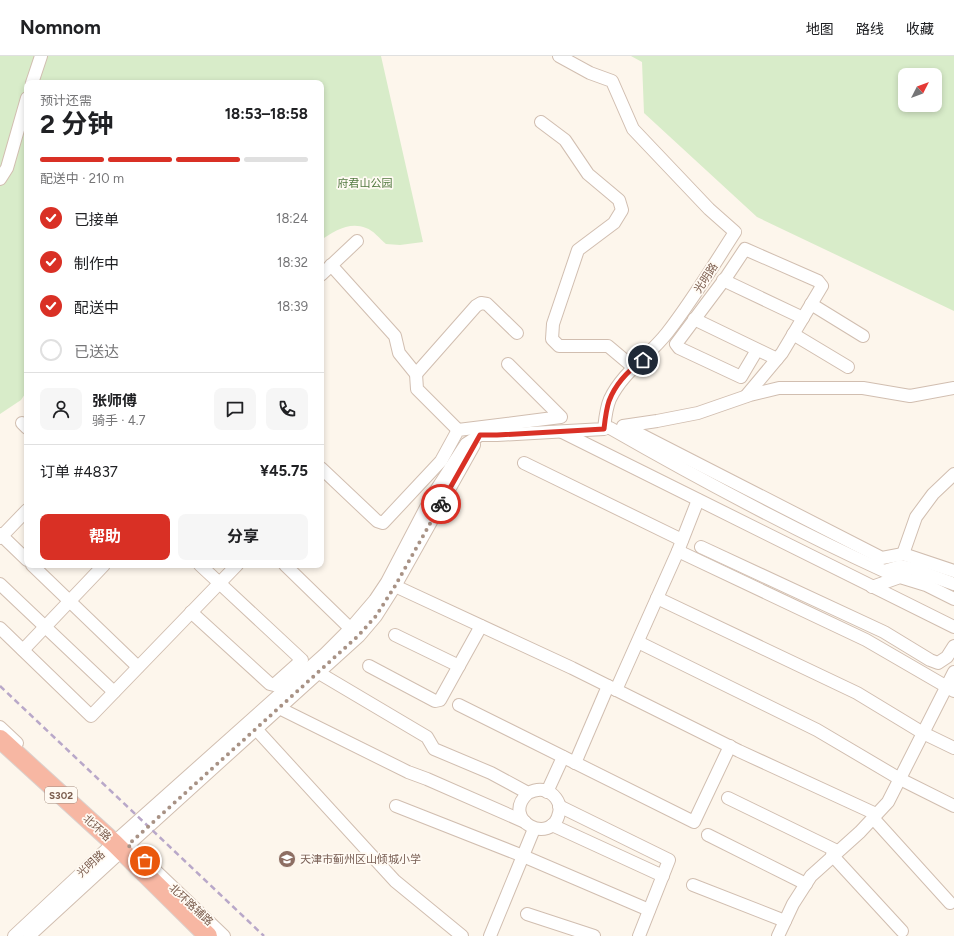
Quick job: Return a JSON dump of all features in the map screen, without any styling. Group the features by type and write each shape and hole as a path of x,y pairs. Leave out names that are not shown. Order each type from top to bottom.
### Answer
{"highway":[{"name":"北环路","path":"0,739 118,847 208,936"},
{"name":"北环路","path":"0,752 118,847 193,936"}],"street":[{"path":"33,80 41,56"},
{"name":"光明路","path":"559,56 590,73 612,81 633,129 709,209 735,232 687,307 671,328 652,351 634,367 618,385 609,401 607,429"},
{"path":"0,179 7,168 24,108"},
{"path":"541,122 565,140 588,174 619,200 622,210 614,223 578,250 553,324 552,339 559,346 608,346 634,367"},
{"path":"324,273 357,241"},
{"path":"746,396 782,353 822,286 818,281 745,248 676,344 679,348 741,377 757,350"},
{"path":"331,266 395,336 399,352 416,374 417,389 458,430"},
{"path":"723,280 803,318"},
{"path":"416,374 476,306 481,303 487,304 516,333"},
{"path":"811,304 863,336"},
{"path":"694,319 777,359"},
{"path":"793,334 848,367"},
{"path":"458,430 561,417 508,364"},
{"path":"480,435 607,429 657,421 698,412 746,396 779,388 863,388 910,396 954,388"},
{"path":"624,426 882,558 903,554 954,571"},
{"path":"607,429 751,506 884,571 901,566 954,584"},
{"path":"324,475 377,521 383,523 441,461 458,430"},
{"path":"561,432 954,627"},
{"name":"光明路","path":"29,936 118,847 325,654 376,616 395,586 480,435"},
{"name":"光明路","path":"14,936 256,729 319,673 355,632 387,582 431,498 450,466 466,444 480,435"},
{"path":"524,463 680,546 866,640 950,689"},
{"path":"903,554 916,517 933,494 954,474"},
{"path":"575,763 612,688 638,642 680,546 698,500"},
{"path":"24,513 1,536 24,557"},
{"path":"701,547 884,632 930,660 938,663 947,657 954,646"},
{"path":"35,568 138,667"},
{"path":"23,650 101,568"},
{"path":"191,612 270,684 274,685 302,660 203,568"},
{"path":"0,628 91,716 234,568"},
{"path":"288,568 355,632"},
{"path":"872,587 900,577 926,585 954,599"},
{"path":"0,584 114,692"},
{"path":"395,586 612,688 875,816 950,903"},
{"path":"657,598 857,693 923,733 954,748"},
{"path":"369,666 435,701 440,700 481,626"},
{"path":"395,635 459,666"},
{"path":"638,642 817,730 900,779 954,806"},
{"path":"778,936 793,904 811,876 860,832 888,802 923,733 950,689 954,672"},
{"path":"319,673 427,737 434,748 491,773 528,793"},
{"path":"459,705 694,822 730,746"},
{"path":"279,708 408,772 427,779 529,825 543,829 552,825 559,813 559,806 556,799 547,792 535,790 528,793 520,803 519,810 529,825 523,856 490,936"},
{"name":"北环路辅路","path":"0,727 118,847 224,936"},
{"path":"256,729 396,882 462,936"},
{"path":"547,792 563,757"},
{"path":"728,798 835,853 902,931"},
{"path":"396,806 523,856 649,910"},
{"path":"559,806 669,860 639,936"},
{"path":"552,825 663,876"},
{"path":"708,835 806,884"},
{"path":"692,885 785,921"},
{"path":"527,914 594,936"}],"green space":[{"name":"府君山公园","path":"0,56 381,56 423,242 400,245 386,244 369,229 360,226 348,226 337,230 324,238 324,80 24,80 24,396 21,400 0,414"},
{"path":"631,56 954,56 954,311 757,217 644,113 642,62"}],"railway":[{"path":"0,686 264,936"}],"way so far":[{"path":"145,861 128,845 358,636 376,616 395,586 441,504"}],"place":[{"name":"天津市蓟州区山倾城小学","path":"287,859"}],"route":[{"path":"441,504 480,435 604,429 609,401 618,385 634,367 643,360"}]}
